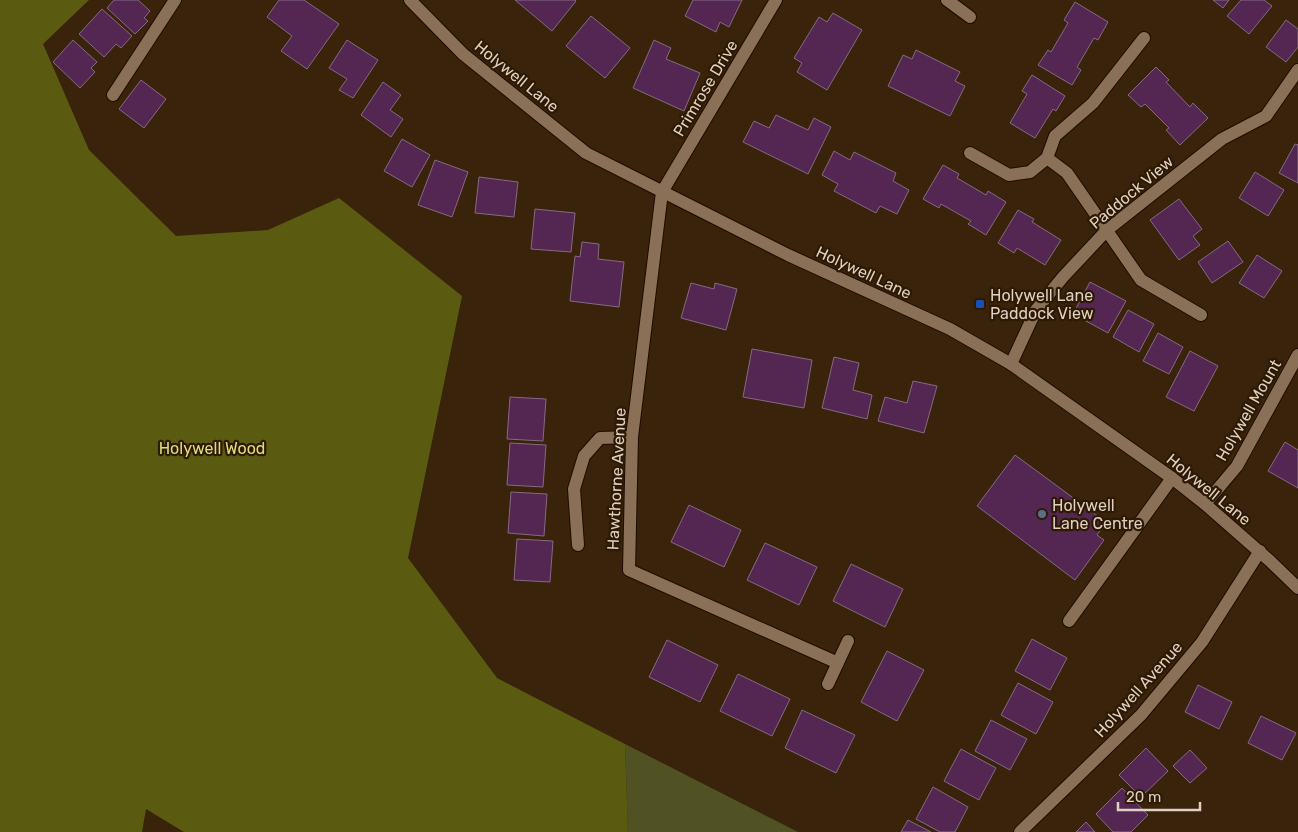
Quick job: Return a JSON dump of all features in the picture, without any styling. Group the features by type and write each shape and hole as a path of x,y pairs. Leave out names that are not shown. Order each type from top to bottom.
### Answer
{"street":[{"path":"113,96 175,0"},
{"name":"Holywell Lane","path":"410,0 462,54 586,153 788,255 950,329 1011,364 1172,478 1260,551 1298,588"},
{"name":"Primrose Drive","path":"662,192 776,0"},
{"path":"947,0 970,17"},
{"path":"970,153 1009,175 1030,172 1047,158 1055,136 1093,103 1144,38"},
{"name":"Paddock View","path":"1011,364 1036,310 1063,276 1107,230 1222,139 1266,116 1298,70"},
{"path":"1047,158 1067,173 1141,280 1201,315"},
{"name":"Hawthorne Avenue","path":"662,192 632,437 628,570 838,662"},
{"name":"Holywell Mount","path":"1205,504 1236,466 1298,355"},
{"path":"578,546 574,489 584,456 600,438 632,437"},
{"path":"1069,621 1172,478"},
{"name":"Holywell Avenue","path":"1020,832 1141,715 1202,642 1260,551"},
{"path":"828,684 848,641"}],"shaded area":[{"path":"625,744 798,832 628,832"}],"green space":[{"name":"Holywell Wood","path":"0,0 89,0 43,44 89,150 176,236 268,230 339,198 462,296 408,558 497,678 625,744 628,832 184,832 146,809 142,832 0,832"}],"building":[{"path":"114,0 138,0 150,11 144,18 148,21 135,34 107,8"},
{"path":"279,0 304,0 339,24 307,69 281,51 292,36 267,17"},
{"path":"515,0 575,0 576,1 552,31"},
{"path":"693,0 742,0 729,27 720,22 716,32 685,16"},
{"path":"1213,0 1229,0 1223,8"},
{"path":"1241,0 1264,0 1272,6 1249,34 1227,16"},
{"path":"1075,2 1108,22 1098,40 1094,38 1077,67 1081,70 1072,85 1038,65 1048,50 1051,52 1068,23 1064,20"},
{"path":"102,9 132,36 121,48 116,44 104,57 79,34"},
{"path":"833,13 862,30 827,90 797,72 802,63 794,58 819,17 827,22"},
{"path":"591,16 630,48 605,78 566,46"},
{"path":"1286,20 1298,29 1298,47 1286,62 1266,47"},
{"path":"73,40 97,62 91,68 95,72 80,88 53,62"},
{"path":"347,40 378,60 353,98 339,90 347,79 329,68"},
{"path":"654,40 671,48 666,59 700,73 684,111 633,88"},
{"path":"916,50 960,72 955,81 965,86 950,116 888,86 903,55 912,59"},
{"path":"1156,67 1169,80 1166,82 1190,107 1193,103 1208,118 1180,145 1166,130 1169,128 1145,104 1141,107 1128,95"},
{"path":"1032,75 1065,96 1056,111 1053,109 1035,138 1010,123 1027,94 1022,91"},
{"path":"141,80 166,99 144,128 119,109"},
{"path":"383,82 401,95 390,110 403,119 391,137 361,115"},
{"path":"776,115 808,130 814,118 831,127 808,174 743,142 754,121 769,128"},
{"path":"402,139 430,155 412,187 384,171"},
{"path":"1295,144 1298,145 1298,183 1279,173"},
{"path":"834,151 850,160 854,152 896,173 893,181 909,190 897,214 880,206 876,213 834,191 838,184 822,175"},
{"path":"435,160 468,172 452,217 418,205"},
{"path":"943,165 959,174 957,178 986,195 988,191 1006,202 986,235 968,224 971,221 941,204 939,208 923,199"},
{"path":"1255,172 1284,190 1268,216 1239,198"},
{"path":"479,177 518,182 514,217 475,213"},
{"path":"1179,199 1202,229 1193,236 1200,245 1179,260 1150,220"},
{"path":"535,209 575,213 571,252 531,249"},
{"path":"1018,210 1034,219 1032,222 1061,240 1045,265 1017,248 1014,253 998,243"},
{"path":"1228,241 1243,262 1212,283 1198,262"},
{"path":"582,242 599,244 598,259 624,262 619,307 570,301 575,256 580,257"},
{"path":"1257,255 1282,271 1264,298 1239,283"},
{"path":"1090,282 1126,301 1108,333 1073,314"},
{"path":"691,283 714,289 715,283 737,289 726,330 681,318"},
{"path":"1128,310 1154,324 1139,352 1113,337"},
{"path":"1158,333 1183,347 1169,374 1143,361"},
{"path":"752,349 812,360 804,408 743,397"},
{"path":"1190,351 1218,366 1194,411 1166,397"},
{"path":"834,357 859,363 853,390 872,395 867,419 822,408"},
{"path":"913,381 937,386 924,433 878,421 885,397 907,403"},
{"path":"510,397 546,399 543,441 507,439"},
{"path":"1285,442 1298,450 1298,488 1268,471"},
{"path":"510,443 546,445 543,487 507,485"},
{"name":"Holywell Lane Centre","path":"1015,455 1106,522 1097,535 1104,540 1075,580 977,506"},
{"path":"511,492 547,494 544,536 508,533"},
{"path":"689,505 741,530 724,567 671,542"},
{"path":"517,539 553,541 550,582 514,580"},
{"path":"765,543 817,567 799,605 747,580"},
{"path":"851,564 903,589 885,627 833,601"},
{"path":"1032,639 1067,658 1050,690 1015,671"},
{"path":"667,640 718,665 700,702 649,677"},
{"path":"887,651 924,670 897,721 861,702"},
{"path":"738,674 790,699 772,736 720,711"},
{"path":"1018,683 1053,702 1036,734 1001,715"},
{"path":"1198,685 1232,702 1219,729 1185,712"},
{"path":"802,710 855,735 836,773 785,748"},
{"path":"1261,716 1296,733 1282,760 1248,743"},
{"path":"991,720 1027,739 1010,770 975,751"},
{"path":"1146,748 1168,771 1141,797 1119,775"},
{"path":"961,749 996,768 979,800 944,781"},
{"path":"1190,750 1207,768 1190,783 1173,766"},
{"path":"933,787 968,807 955,832 940,832 916,819"},
{"path":"1122,788 1148,815 1131,832 1113,832 1096,814"},
{"path":"908,820 931,832 901,832"},
{"path":"1086,822 1095,832 1076,832"}],"place":[{"name":"Holywell Lane Paddock View","path":"980,304"},
{"name":"Holywell Lane Centre","path":"1042,514"}]}
